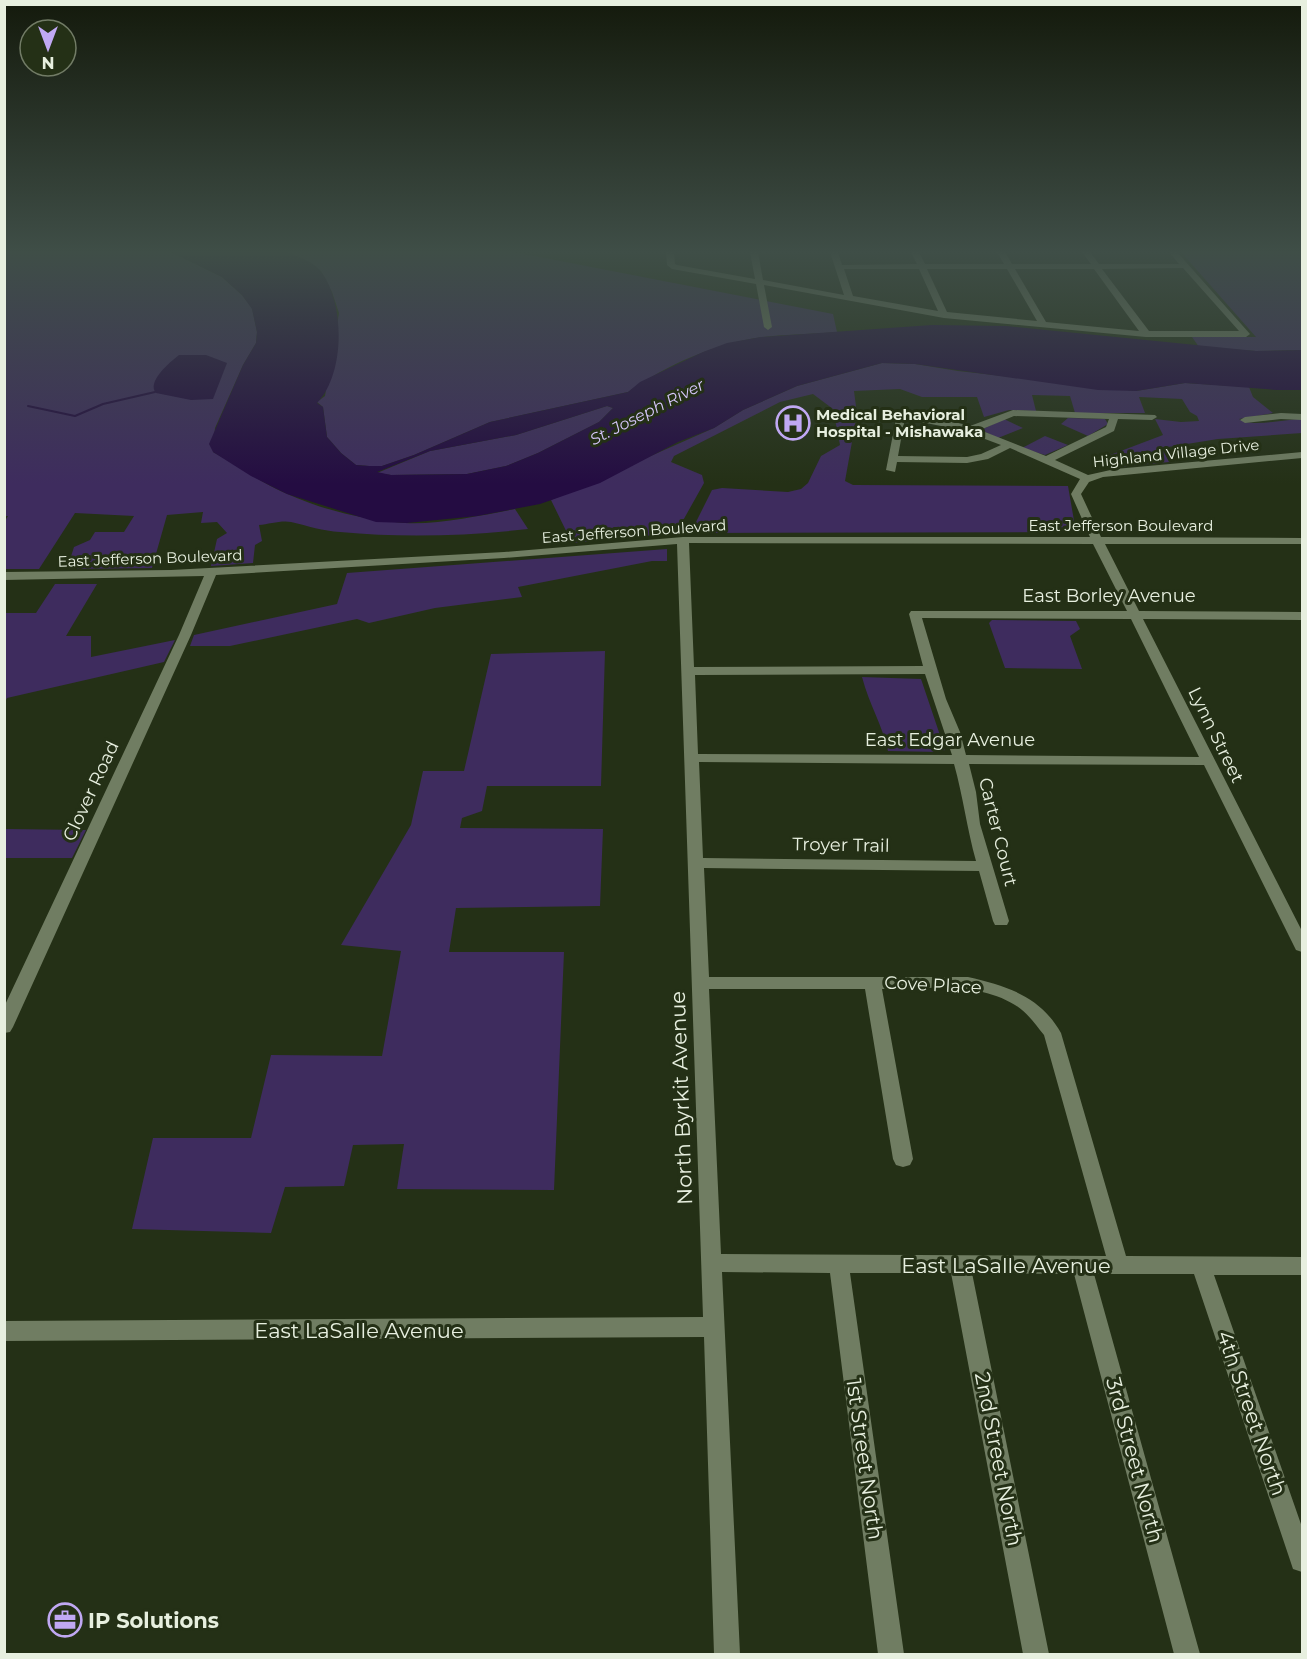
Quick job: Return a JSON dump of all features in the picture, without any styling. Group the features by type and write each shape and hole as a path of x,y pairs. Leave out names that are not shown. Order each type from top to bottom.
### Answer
{"street":[{"path":"1099,329 1146,334 1246,334 1242,329"},
{"path":"1143,329 1146,334"},
{"path":"970,430 1013,413 1152,417"},
{"path":"1045,461 1110,429 1114,422 1113,416"},
{"path":"1245,420 1281,416 1302,417"},
{"path":"1008,445 984,457 968,460 892,465 897,425 902,420 942,422 970,430 1008,445 1045,461 1088,478"},
{"name":"Highland Village Drive","path":"1097,540 1076,494 1081,482 1088,478 1115,472 1302,455"},
{"name":"East Jefferson Boulevard","path":"4,576 211,572 504,555 683,540 1302,541"},
{"name":"North Byrkit Avenue","path":"683,540 727,1654"},
{"name":"Lynn Street","path":"1097,540 1302,946"},
{"name":"Clover Road","path":"4,1027 211,572"},
{"name":"East Borley Avenue","path":"915,614 1302,616"},
{"name":"Carter Court","path":"915,614 939,699 953,732 985,866 1001,921"},
{"path":"689,671 931,670"},
{"name":"East Edgar Avenue","path":"692,758 1208,761"},
{"name":"Troyer Trail","path":"696,863 985,866"},
{"path":"872,982 903,1159"},
{"name":"Cove Place","path":"699,983 952,982 983,986 1021,1000 1047,1024 1052,1033 1119,1266"},
{"name":"East LaSalle Avenue","path":"710,1263 1302,1266"},
{"name":"1st Street North","path":"839,1264 891,1654"},
{"name":"2nd Street North","path":"960,1265 1036,1654"},
{"name":"3rd Street North","path":"1082,1266 1187,1654"},
{"name":"4th Street North","path":"1201,1266 1302,1560"},
{"name":"East LaSalle Avenue","path":"4,1331 713,1327"}],"shaded area":[{"path":"5,329 256,329 256,343 243,365 215,428 213,452 275,489 329,509 359,517 390,522 418,523 460,519 515,509 528,529 458,535 411,536 334,531 291,522 280,522 259,525 262,541 255,545 253,563 211,566 217,539 227,533 217,522 201,523 203,512 167,515 152,568 67,569 74,547 90,540 95,532 124,532 134,516 75,513 39,569 5,569 5,521 8,516 5,516"},
{"path":"336,329 836,329 837,332 763,337 727,344 675,364 628,392 490,422 414,455 382,466 356,465 327,437 323,407 317,402 325,396"},
{"path":"1249,329 1302,329 1302,350 1256,351 1199,347 1192,337 1256,337"},
{"path":"882,363 915,364 1136,391 1185,383 1249,387 1253,397 1273,413 1239,419 1245,422 1260,423 1302,419 1302,433 1218,439 1162,448 1169,462 1108,468 1097,460 1163,435 1155,419 1181,422 1199,421 1197,416 1190,412 1182,399 1139,397 1145,413 1075,413 1070,396 1032,395 1036,411 1009,410 984,417 977,397 922,397 900,389 854,391 857,414 845,481 853,485 1068,486 1076,532 706,533 696,531 693,528 712,490 722,488 788,492 801,489 808,483 821,456 840,445 833,409 813,394 780,402 674,456 671,462 702,475 704,483 676,533 572,543 551,500 714,428 743,410 797,386"},
{"path":"607,406 613,408 599,422 538,453 506,466 467,474 391,475 377,473 430,451 516,435"},
{"path":"1068,418 1105,419 1108,424 1088,436 1061,424"},
{"path":"1004,419 1023,428 998,438 983,431 983,429"},
{"path":"1045,436 1068,445 1045,455 1022,448"},
{"path":"667,549 667,561 652,561 518,587 522,597 435,608 369,623 357,619 230,646 190,646 194,635 337,604 347,573"},
{"path":"55,584 97,584 66,636 91,636 91,657 175,640 164,662 7,698 5,702 5,613 36,613"},
{"path":"992,620 1076,621 1080,629 1070,636 1082,669 1005,668 989,623"},
{"path":"605,651 601,786 487,786 482,811 462,818 460,828 603,829 600,906 456,908 449,952 564,952 554,1190 397,1189 404,1144 353,1145 344,1186 285,1187 271,1233 132,1229 153,1138 251,1138 271,1055 382,1056 401,951 341,945 411,825 423,771 464,771 491,654"},
{"path":"862,677 921,679 945,750 940,752 888,751"},
{"path":"4,830 86,830 72,858 5,858"}],"water":[{"name":"St. Joseph River","path":"256,329 338,329 337,358 333,375 317,403 323,407 327,437 356,465 369,466 382,466 414,455 490,422 628,392 640,382 703,352 727,343 761,337 869,329 1040,329 1256,351 1302,350 1302,390 1185,383 1136,391 1098,390 915,364 882,363 797,386 743,410 714,428 678,442 600,483 540,504 477,516 407,523 376,522 287,494 251,476 213,452 209,444 243,365 256,343","holes":["607,406 613,408 599,422 538,453 506,466 467,474 391,475 377,472 430,451 516,435"]},
{"path":"179,355 206,355 227,363 213,399 191,400 156,393 154,383 157,378 165,367"}],"waterway":[{"path":"28,406 75,416 103,404 155,392"}],"place":[{"name":"Medical Behavioral Hospital - Mishawaka","path":"793,423"},
{"name":"IP Solutions","path":"65,1620"}]}
